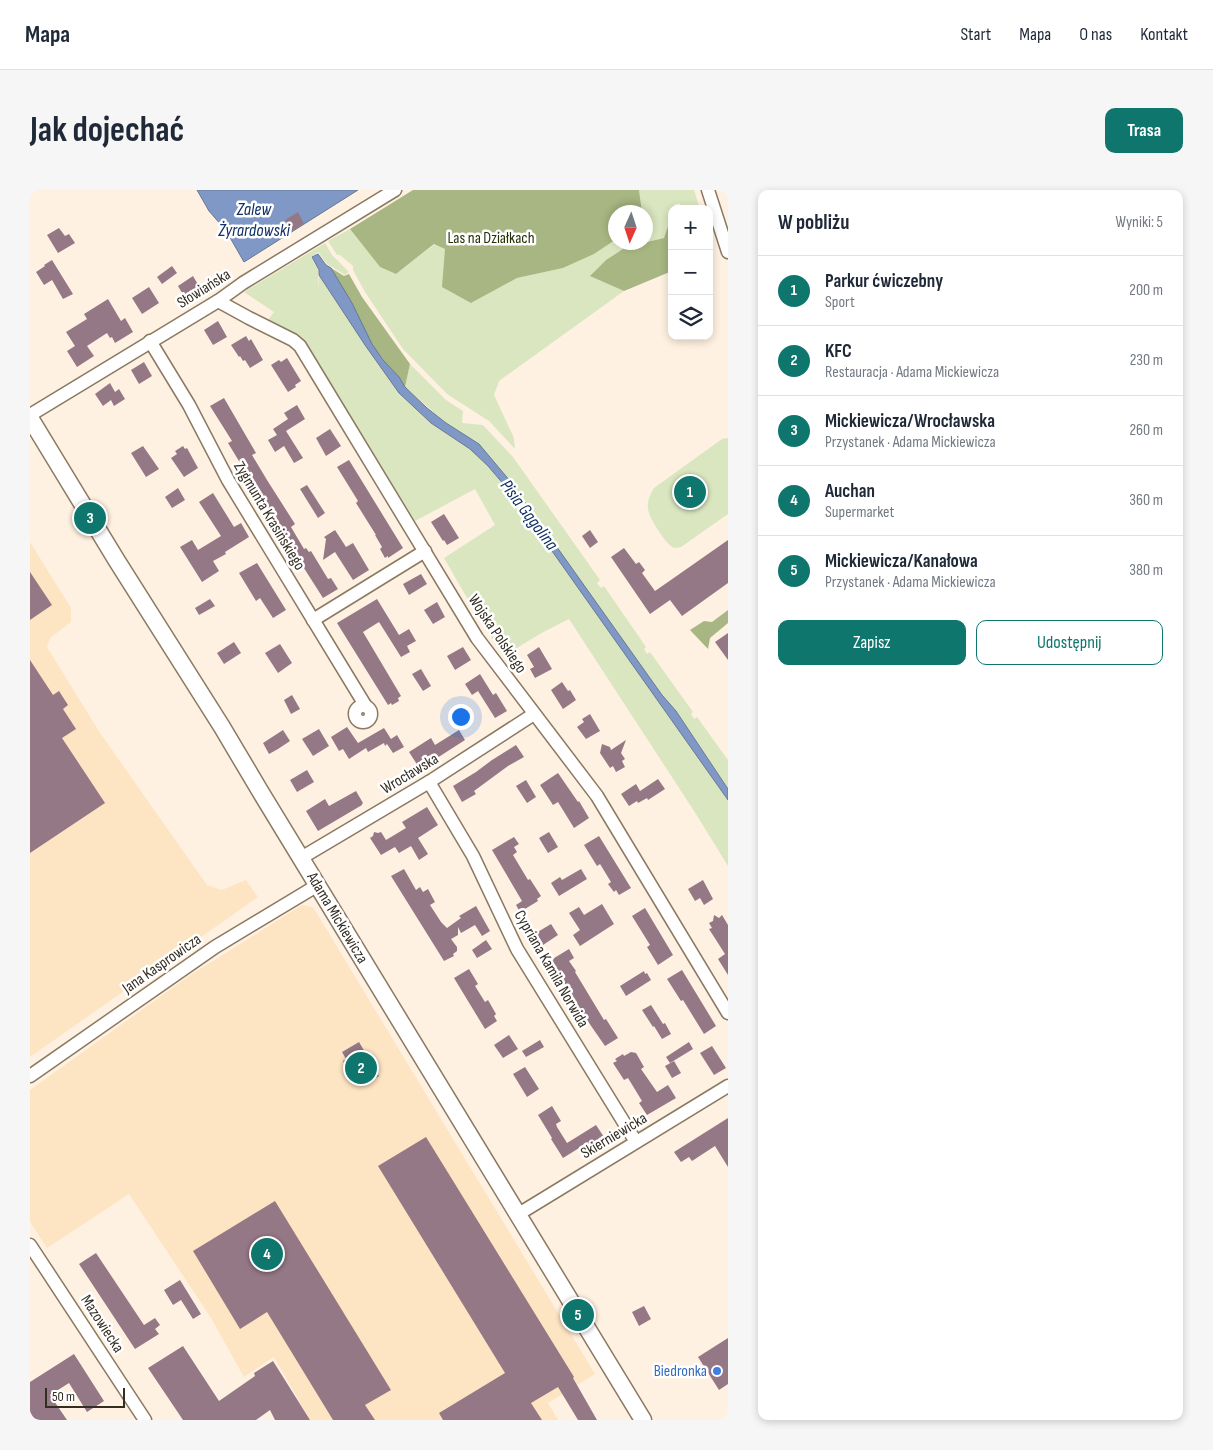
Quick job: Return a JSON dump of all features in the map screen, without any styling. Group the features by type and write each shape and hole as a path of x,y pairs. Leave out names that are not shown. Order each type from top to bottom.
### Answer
{"street":[{"name":"Słowiańska","path":"30,417 394,190"},
{"path":"708,190 728,252"},
{"name":"Wojska Polskiego","path":"218,301 297,343 477,638 596,796 728,1013"},
{"name":"Zygmunta Krasińskiego","path":"150,341 189,405 228,480 365,705"},
{"name":"Adama Mickiewicza","path":"30,417 117,561 222,727 643,1420"},
{"path":"313,620 425,551"},
{"name":"Wrocławska","path":"301,858 429,782 534,714"},
{"name":"Cypriana Kamila Norwida","path":"429,782 473,856 518,949 636,1142"},
{"name":"Jana Kasprowicza","path":"30,1076 215,947 318,885"},
{"name":"Skierniewicka","path":"517,1215 728,1086"},
{"name":"Mazowiecka","path":"30,1246 145,1420"}],"shaded area":[{"path":"30,542 71,608 71,622 50,638 47,647 100,733 207,885 222,890 246,880 258,897 30,1057"},
{"path":"302,905 313,907 595,1374 548,1403 558,1420 310,1420 274,1357 244,1377 211,1318 129,1194 47,1248 30,1222 30,1090 189,976"}],"green space":[{"name":"Las na Działkach","path":"413,190 639,190 641,205 608,205 608,245 594,254 563,268 517,278 471,303 442,287 445,249 434,244 396,274 380,267 350,229"},
{"path":"639,190 694,190 699,205 680,205 680,203 668,205 668,226 664,238 653,241 653,205 641,205"},
{"path":"668,226 668,273 624,291 590,276 606,260 621,250 653,250 653,241 664,238"},
{"path":"350,229 380,267 396,274 435,244 445,249 471,303 517,278 563,268 594,254 608,245 608,250 624,250 607,259 591,276 624,291 499,381 494,395 514,438 515,449 489,421 447,394 403,349 365,292 353,270 353,266 340,255 337,255 328,241"},
{"path":"325,243 332,255 349,272 345,275 327,264 318,252 311,257 318,270 319,291 319,275 399,393 431,423 470,449 488,466 511,493 728,800 728,866 569,619 536,636 504,657 444,558 495,525 475,489 415,521 300,339 268,320 274,312 244,292"},
{"path":"331,268 344,276 349,274 362,297 410,364 405,387 372,344"},
{"path":"410,364 446,400 463,411 462,423 483,425 513,457 600,580 597,583 601,588 604,586 646,647 644,649 647,654 650,652 693,712 691,714 694,719 697,717 728,760 728,789 676,711 662,695 479,445 446,423 405,387"},
{"path":"728,438 728,514 681,547 674,548 663,538 649,514 648,505 651,494 654,488 722,439"},
{"path":"728,610 728,623 710,638 708,649 690,630 704,621 712,622"}],"water":[{"name":"Zalew Żyrardowski","path":"197,190 358,190 244,262 224,227 209,211"},
{"name":"Pisia Gągolina","path":"318,254 326,265 331,268 352,303 372,344 405,387 446,423 479,444 510,481 662,695 676,711 728,789 728,800 511,493 488,466 470,449 431,423 399,393 319,275 319,270 312,257"}],"building":[{"path":"298,212 304,224 292,231 285,220"},
{"path":"59,228 65,236 69,234 75,243 58,253 47,235"},
{"path":"52,260 73,294 63,299 52,280 44,285 36,272"},
{"path":"172,266 177,273 162,284 157,277"},
{"path":"193,276 200,288 185,298 178,286"},
{"path":"149,287 159,303 142,314 132,298"},
{"path":"108,299 121,321 125,318 133,332 115,343 107,333 87,346 94,356 77,367 67,351 75,346 66,332 87,319 84,314"},
{"path":"218,321 227,337 213,345 204,330"},
{"path":"246,336 249,341 251,339 263,360 250,368 231,345"},
{"path":"287,358 301,381 288,392 271,365"},
{"path":"144,362 152,376 139,384 131,370"},
{"path":"110,383 115,392 119,389 125,399 114,406 111,400 103,406 95,394"},
{"path":"224,398 256,453 252,455 295,524 291,527 304,549 306,548 309,552 311,551 328,579 331,578 338,589 323,598 302,565 300,567 286,543 288,542 228,443 232,441 210,406"},
{"path":"297,405 305,419 286,431 303,458 294,463 284,446 275,452 268,440 277,435 273,429 288,419 284,413"},
{"path":"330,429 341,446 326,456 316,438"},
{"path":"143,446 159,469 146,477 131,453"},
{"path":"183,446 185,449 187,448 198,468 184,477 171,458 177,454 175,451"},
{"path":"349,460 403,548 388,558 388,556 385,558 376,535 337,467"},
{"path":"307,485 325,513 318,518 300,489"},
{"path":"178,488 185,500 172,508 165,497"},
{"path":"213,493 234,527 241,523 249,537 213,561 219,571 202,582 180,547 192,540 198,550 221,536 199,502"},
{"path":"444,514 459,538 447,545 431,522"},
{"path":"335,530 346,547 353,543 369,570 353,580 335,552 323,560 326,539 324,537"},
{"path":"590,530 598,542 590,548 582,536"},
{"path":"728,540 728,583 682,616 670,600 650,614 611,557 624,548 636,564 639,562 645,570 642,573 655,591"},
{"path":"257,563 286,610 273,618 260,598 256,601 239,573"},
{"path":"30,572 52,605 30,620"},
{"path":"421,574 427,584 409,595 403,584"},
{"path":"210,599 215,606 199,615 195,608"},
{"path":"377,599 399,635 409,629 416,641 407,646 410,652 401,657 379,622 363,632 401,696 398,698 399,701 392,705 391,703 388,705 337,623"},
{"path":"437,602 445,617 433,624 424,610"},
{"path":"728,633 728,660 715,642"},
{"path":"234,642 241,653 224,664 217,653"},
{"path":"280,644 292,663 278,673 265,653"},
{"path":"463,647 471,660 455,670 447,656"},
{"path":"539,647 552,669 535,678 530,669 534,667 527,655"},
{"path":"30,660 53,695 59,691 68,705 63,709 76,729 62,738 105,803 30,853"},
{"path":"421,669 431,686 423,691 412,674"},
{"path":"480,674 493,695 496,693 507,711 495,718 478,691 472,695 465,684"},
{"path":"562,682 576,700 563,709 551,690"},
{"path":"292,695 300,709 291,714 284,700"},
{"path":"590,714 600,731 586,739 577,727 584,722 582,719"},
{"path":"347,727 358,743 384,728 391,739 397,735 404,747 393,753 387,744 385,746 384,743 368,752 366,748 349,759 343,749 339,751 331,737"},
{"path":"319,729 329,746 313,756 302,739"},
{"path":"283,730 290,741 269,754 263,743"},
{"path":"459,730 465,740 420,769 409,752 431,738 435,745"},
{"path":"626,740 621,753 625,759 622,761 625,767 616,772 613,766 610,768 600,753 602,744 610,747 611,750"},
{"path":"516,745 524,757 508,766 474,791 476,794 462,802 453,786"},
{"path":"307,770 314,782 297,792 290,780"},
{"path":"558,773 589,818 574,828 558,802 553,805 540,785"},
{"path":"658,779 665,789 648,800 647,798 638,803 637,801 629,806 621,794 636,784 640,791"},
{"path":"526,780 536,797 527,803 516,786"},
{"path":"356,791 363,803 362,805 318,831 306,811 325,799 329,806"},
{"path":"427,807 438,825 418,838 428,854 419,860 411,846 399,853 395,847 381,855 370,838 374,832 381,832 386,840 406,828 402,822"},
{"path":"549,832 558,847 548,853 539,838"},
{"path":"599,836 631,888 619,895 608,884 611,882 600,864 597,866 584,845"},
{"path":"514,837 519,844 514,847 517,852 513,855 528,880 530,879 541,896 537,899 538,901 520,912 516,905 522,901 492,850"},
{"path":"404,869 416,890 420,887 423,892 428,889 435,902 430,905 447,928 461,918 459,916 476,906 490,931 482,936 475,925 461,933 458,927 458,935 451,939 457,947 457,951 453,954 454,956 444,961 391,876"},
{"path":"581,869 587,879 559,896 551,883 560,877 562,880"},
{"path":"703,880 713,899 704,905 700,898 695,901 688,889"},
{"path":"602,904 614,924 580,946 573,935 580,930 569,913 579,907 584,915"},
{"path":"645,908 673,955 658,965 647,947 650,945 632,916"},
{"path":"714,915 719,918 722,915 728,925 728,975 718,959 725,954 709,929 712,928 709,923 713,921"},
{"path":"551,924 558,935 543,945 536,933"},
{"path":"486,940 492,949 477,958 472,950"},
{"path":"569,949 574,958 569,961 575,972 604,1020 606,1019 618,1038 605,1046 578,1007 559,974 554,976 546,963"},
{"path":"469,969 478,984 475,986 485,1002 488,1000 496,1014 494,1016 497,1021 485,1029 454,978"},
{"path":"682,970 716,1026 704,1034 683,1000 681,1001 667,979"},
{"path":"644,971 651,980 626,996 620,986"},
{"path":"651,1005 671,1034 662,1039 642,1010"},
{"path":"509,1035 518,1049 503,1058 494,1045"},
{"path":"540,1040 544,1047 526,1057 522,1051"},
{"path":"359,1042 379,1076 363,1086 356,1076 353,1077 343,1061 346,1059 342,1052"},
{"path":"689,1042 693,1049 670,1063 666,1057"},
{"path":"712,1046 726,1068 714,1075 700,1053"},
{"path":"631,1052 636,1053 644,1067 641,1069 657,1092 668,1085 676,1098 647,1115 639,1103 642,1101 628,1078 624,1080 613,1063 617,1061 615,1059 623,1054 624,1056"},
{"path":"674,1061 681,1073 672,1078 665,1066"},
{"path":"525,1067 539,1089 527,1097 513,1074"},
{"path":"552,1106 561,1121 556,1124 557,1127 567,1143 596,1125 604,1137 586,1148 584,1145 563,1158 538,1115"},
{"path":"728,1118 728,1167 715,1146 692,1161 689,1157 681,1162 674,1152"},
{"path":"426,1137 574,1377 597,1420 578,1420 558,1387 531,1403 542,1420 443,1420 439,1413 505,1373 378,1166"},
{"path":"275,1201 391,1390 365,1405 375,1420 333,1420 267,1312 240,1329 193,1251"},
{"path":"96,1253 144,1325 155,1318 160,1325 155,1329 159,1334 135,1349 79,1264"},
{"path":"180,1280 201,1314 193,1319 181,1300 173,1305 164,1290"},
{"path":"644,1306 651,1319 639,1326 632,1312"},
{"name":"Biedronka","path":"728,1338 728,1384 719,1390 698,1357"},
{"path":"183,1346 219,1401 255,1376 254,1373 273,1361 310,1420 275,1420 270,1410 256,1420 183,1420 148,1368"},
{"path":"74,1354 104,1401 87,1412 69,1383 50,1395 67,1420 35,1420 30,1412 30,1382"}],"place":[{"name":"Parkur ćwiczebny","path":"690,492"},
{"name":"Mickiewicza/Wrocławska","path":"90,518"},
{"name":"KFC","path":"361,1068"},
{"name":"Auchan","path":"267,1254"},
{"name":"Mickiewicza/Kanałowa","path":"578,1315"},
{"name":"Biedronka","path":"717,1371"}]}
